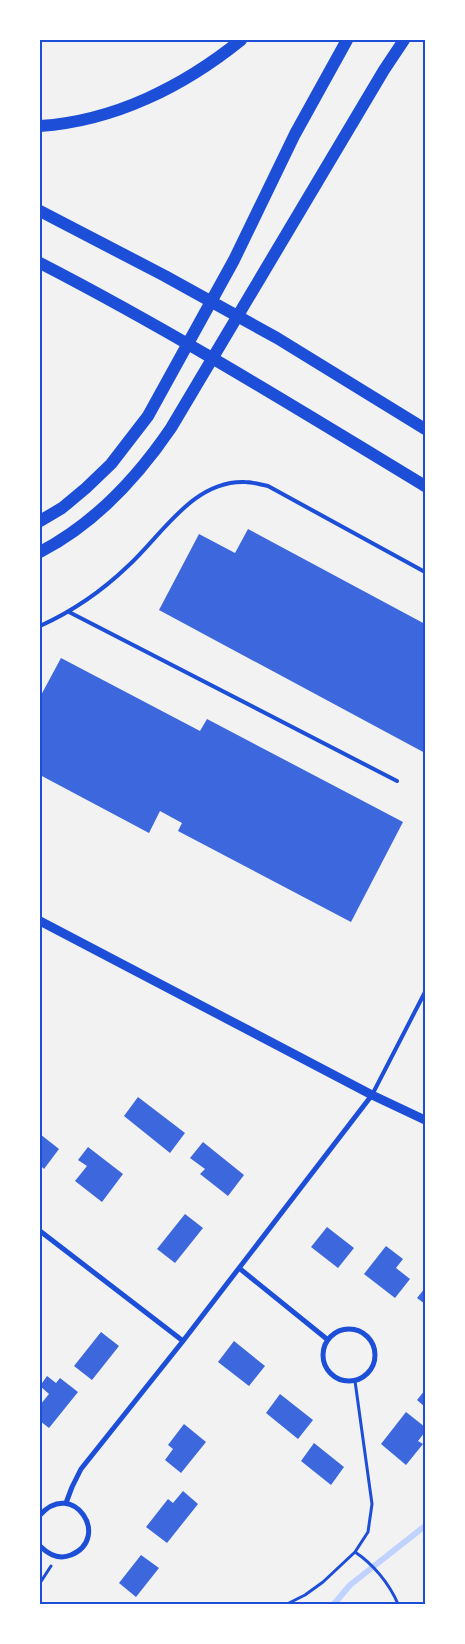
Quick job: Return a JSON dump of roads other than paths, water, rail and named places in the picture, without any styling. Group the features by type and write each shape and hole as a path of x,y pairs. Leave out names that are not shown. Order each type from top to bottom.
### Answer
{"main road":[{"path":"40,126 84,119 150,98 214,62 241,40"},
{"path":"40,521 62,508 111,464 148,416 234,260 295,134 347,40"},
{"path":"40,552 79,527 105,506 132,479 154,452 176,420 384,70 404,40"},
{"path":"40,211 165,276 277,338 425,429"},
{"path":"41,264 248,378 425,486"}],"street":[{"path":"40,921 372,1096 425,1120"},
{"path":"66,1503 81,1469 183,1341 372,1096"},
{"path":"40,1231 183,1341"},
{"path":"239,1268 328,1340"},
{"path":"346,1328 365,1333 373,1343 376,1353 371,1370 356,1381 345,1381 337,1378 328,1371 323,1355 323,1349 328,1340 336,1332 346,1328"},
{"path":"40,1515 55,1504 66,1503 75,1506 84,1514 88,1524 89,1536 77,1553 67,1557 56,1557 46,1552 40,1546"}],"lane":[{"path":"40,626 69,612 98,593 129,566 202,493 230,484 245,482 268,486 425,572"},
{"path":"69,612 396,780"},
{"path":"372,1096 425,992"}],"waterway":[{"path":"334,1604 350,1585 425,1526"}]}
